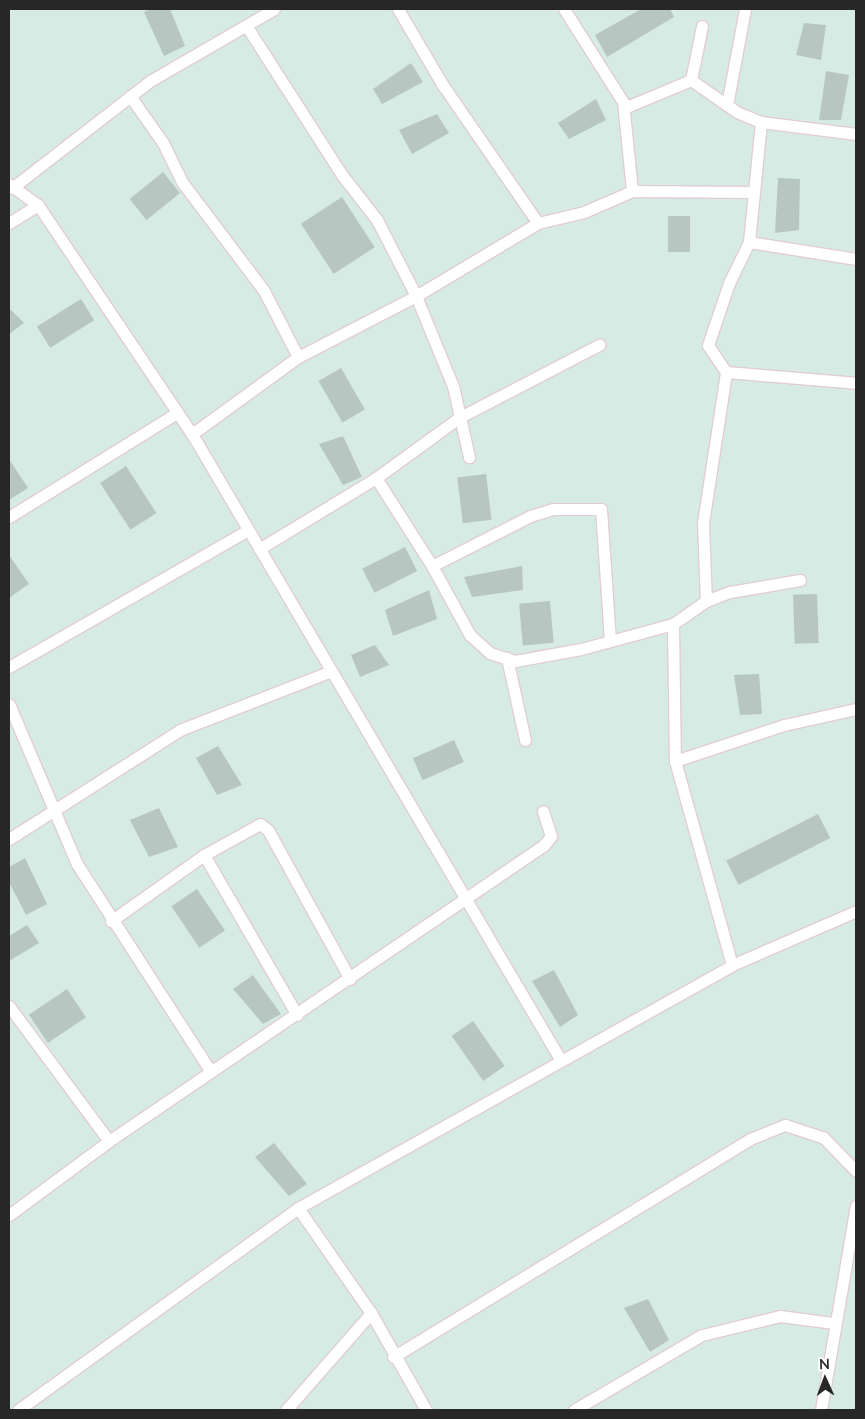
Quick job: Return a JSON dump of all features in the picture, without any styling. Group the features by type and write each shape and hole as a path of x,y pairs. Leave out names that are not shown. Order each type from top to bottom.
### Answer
{"street":[{"path":"274,9 130,96 10,186 38,205 192,434 329,672 560,1059"},
{"path":"398,9 442,84 538,223"},
{"path":"564,9 624,108 632,191"},
{"path":"727,105 745,9"},
{"path":"691,80 702,26"},
{"path":"247,27 342,175 377,220 416,296 453,386 469,456"},
{"path":"624,108 691,80"},
{"path":"691,80 727,105 760,122 856,134"},
{"path":"130,96 163,143 182,182 264,291 298,357"},
{"path":"706,602 703,523 726,372 708,345 749,242 752,192 760,122"},
{"path":"192,434 298,357 416,296 538,223 584,212 632,191 752,192"},
{"path":"9,223 38,205"},
{"path":"749,242 856,259"},
{"path":"259,549 376,478 460,417 600,345"},
{"path":"726,372 856,383"},
{"path":"9,517 177,413"},
{"path":"376,478 432,566 470,635 490,653 515,660 610,641 673,624 706,602 730,592 800,580"},
{"path":"432,566 530,516 553,508 601,509 610,641"},
{"path":"9,667 248,530"},
{"path":"673,624 675,761 732,965"},
{"path":"508,658 525,740"},
{"path":"9,839 33,826 53,807 180,730 329,672"},
{"path":"9,704 77,864 111,921 211,1072"},
{"path":"675,761 784,725 856,709"},
{"path":"9,1215 109,1140 466,902 544,845 551,836 542,811"},
{"path":"111,921 204,855 254,825 265,826 350,979"},
{"path":"204,855 297,1015"},
{"path":"18,1410 298,1208 560,1059 732,965 856,912"},
{"path":"9,1006 109,1140"},
{"path":"393,1357 750,1139 785,1126 823,1137 856,1171"},
{"path":"822,1410 833,1323 856,1206"},
{"path":"298,1208 372,1313 393,1357 426,1410"},
{"path":"286,1410 372,1313"},
{"path":"574,1410 702,1335 780,1316 833,1323"}],"building":[{"path":"151,9 170,9 185,46 164,56 144,12"},
{"path":"641,9 670,9 674,17 607,57 595,35"},
{"path":"804,23 826,25 821,60 796,55"},
{"path":"411,63 423,82 382,104 373,89"},
{"path":"826,71 849,75 841,120 819,120"},
{"path":"596,99 606,120 569,139 558,123"},
{"path":"437,114 449,133 412,154 399,130"},
{"path":"163,172 180,193 147,220 130,199"},
{"path":"778,178 800,179 799,230 775,233"},
{"path":"342,197 375,247 334,274 301,224"},
{"path":"668,216 690,216 690,252 668,252"},
{"path":"81,299 94,320 50,348 37,327"},
{"path":"9,308 24,323 9,334"},
{"path":"341,368 365,410 342,423 318,381"},
{"path":"343,436 362,477 343,485 319,444"},
{"path":"9,459 28,488 9,500"},
{"path":"126,466 156,513 131,530 100,483"},
{"path":"486,474 492,520 463,523 457,478"},
{"path":"405,547 417,571 374,593 362,569"},
{"path":"9,555 29,584 9,598"},
{"path":"522,566 523,590 472,597 464,577"},
{"path":"429,590 437,619 393,636 385,610"},
{"path":"817,594 819,643 795,644 793,595"},
{"path":"550,601 554,643 523,646 519,604"},
{"path":"375,645 389,665 360,677 351,655"},
{"path":"759,674 762,714 740,715 734,675"},
{"path":"454,740 464,762 423,780 413,758"},
{"path":"218,746 242,785 217,795 196,758"},
{"path":"159,808 178,847 149,857 130,820"},
{"path":"818,814 830,838 738,885 726,861"},
{"path":"25,858 47,904 26,915 9,882 9,867"},
{"path":"197,889 225,930 199,948 171,906"},
{"path":"27,925 39,943 9,961 9,936"},
{"path":"554,970 578,1015 560,1027 532,981"},
{"path":"253,975 281,1014 263,1024 233,989"},
{"path":"67,989 86,1017 48,1043 29,1015"},
{"path":"473,1021 505,1066 483,1081 452,1036"},
{"path":"274,1143 307,1184 289,1196 255,1157"},
{"path":"648,1299 669,1340 650,1352 624,1308"}]}
